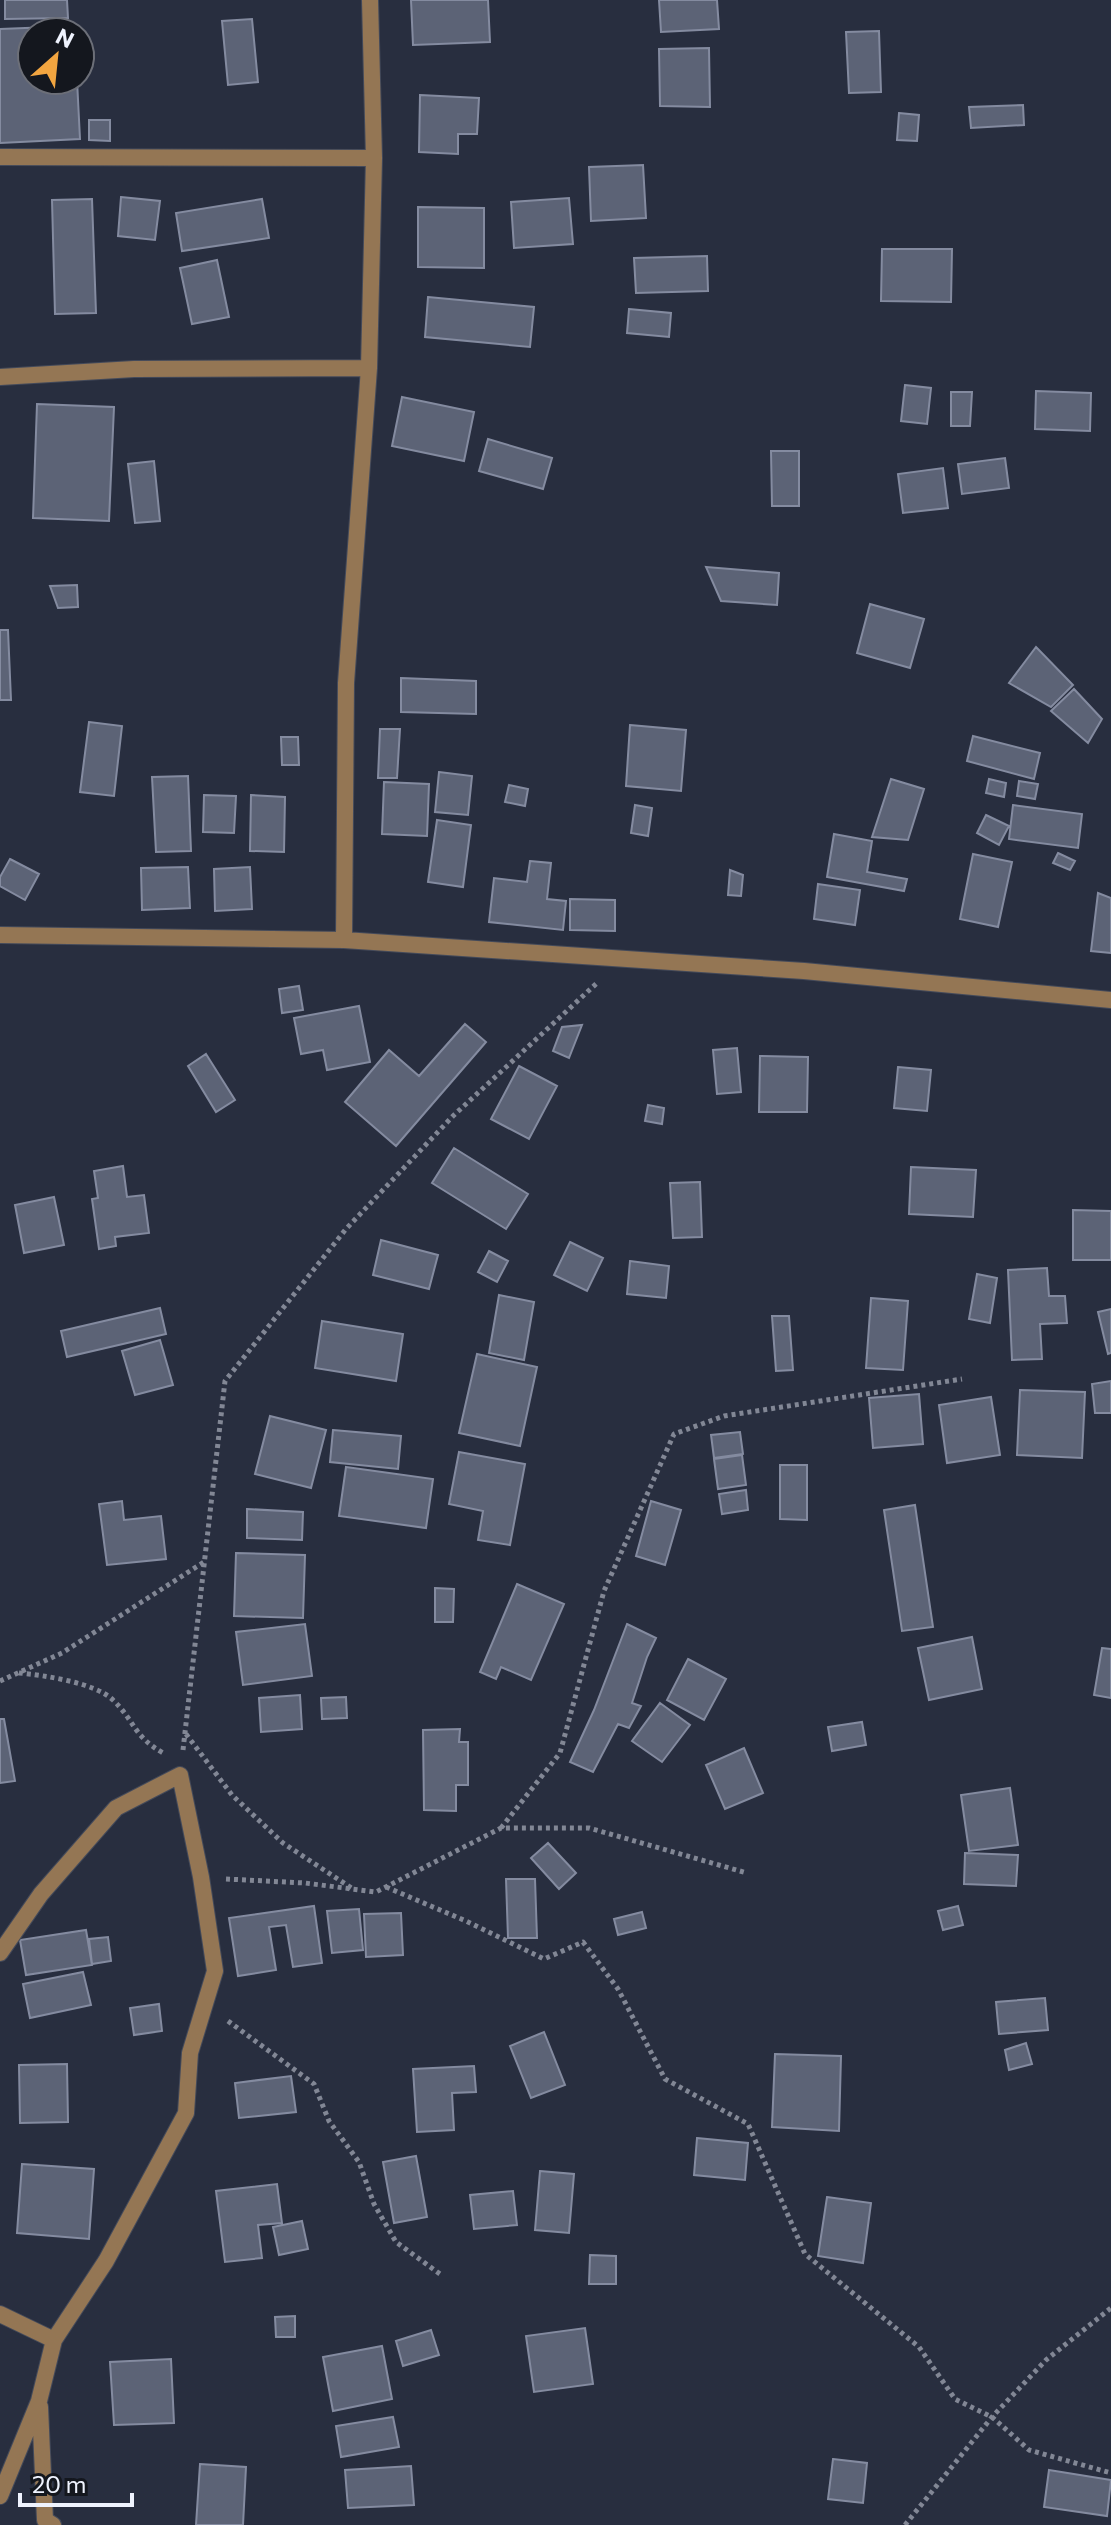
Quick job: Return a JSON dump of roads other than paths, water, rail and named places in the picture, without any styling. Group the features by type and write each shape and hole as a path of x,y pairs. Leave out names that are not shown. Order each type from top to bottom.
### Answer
{"street":[{"path":"344,940 346,683 369,368 374,158 370,0"},
{"path":"0,157 374,158"},
{"path":"0,377 134,369 369,368"},
{"path":"0,935 344,940 804,971 1111,1000"},
{"path":"0,1953 41,1894 116,1808 180,1769 215,1971 190,2053 186,2113 106,2261 54,2340 39,2401 0,2496"},
{"path":"0,2314 54,2340"},
{"path":"39,2401 45,2520 53,2525"}]}
